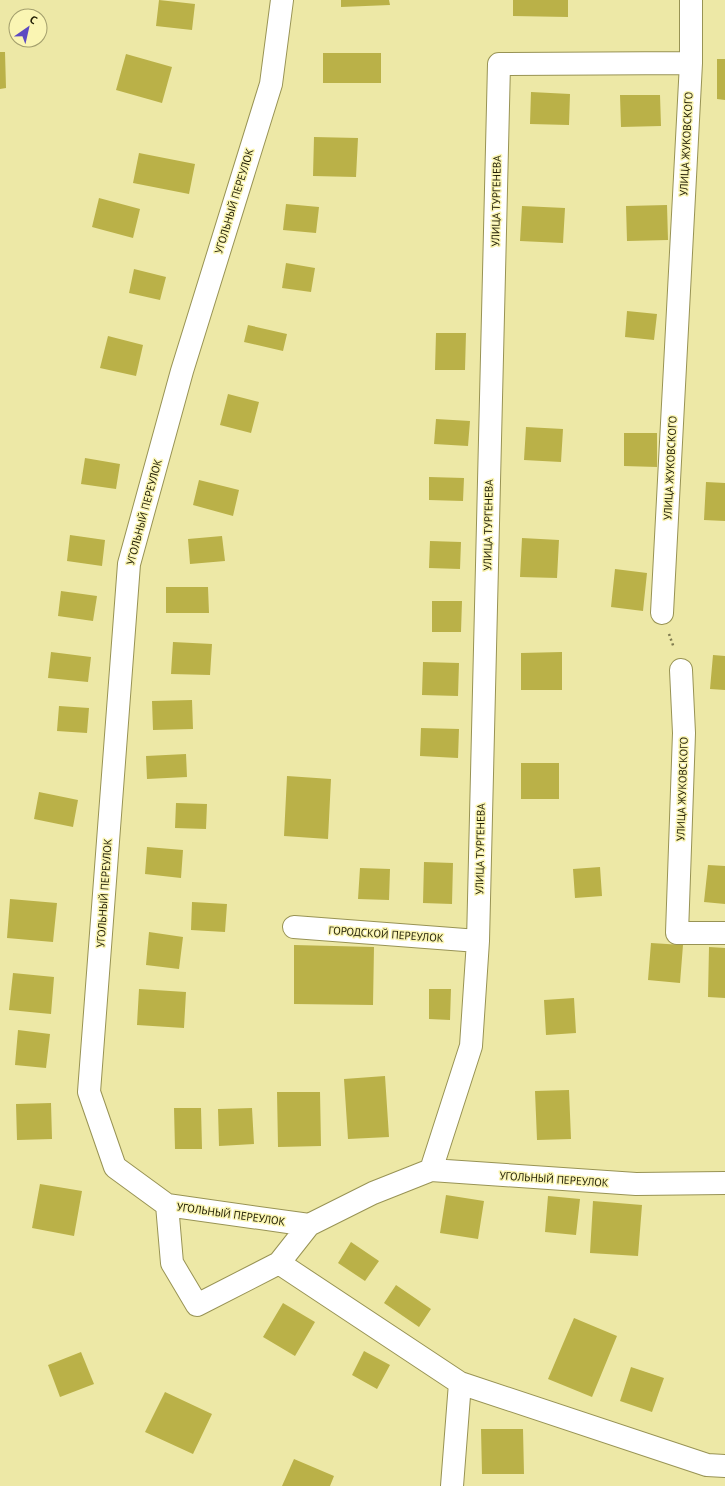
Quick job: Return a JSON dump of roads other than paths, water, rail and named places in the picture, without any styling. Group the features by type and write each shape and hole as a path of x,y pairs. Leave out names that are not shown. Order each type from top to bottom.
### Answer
{"street":[{"name":"УГОЛЬНЫЙ ПЕРЕУЛОК","path":"282,0 271,84 182,371 129,564 89,1092 115,1167 167,1205 309,1225 374,1193 431,1170 636,1184 725,1183"},
{"name":"УЛИЦА ЖУКОВСКОГО","path":"662,613 691,63 691,0"},
{"name":"УЛИЦА ТУРГЕНЕВА","path":"431,1170 471,1046 478,941 500,64 691,63"},
{"name":"УЛИЦА ЖУКОВСКОГО","path":"681,670 684,733 676,933 725,934"},
{"name":"ГОРОДСКОЙ ПЕРЕУЛОК","path":"294,927 478,941"},
{"path":"167,1205 172,1263 197,1305 279,1263 309,1225"},
{"path":"279,1263 460,1383 707,1465 725,1466"},
{"path":"452,1486 460,1383"}]}
